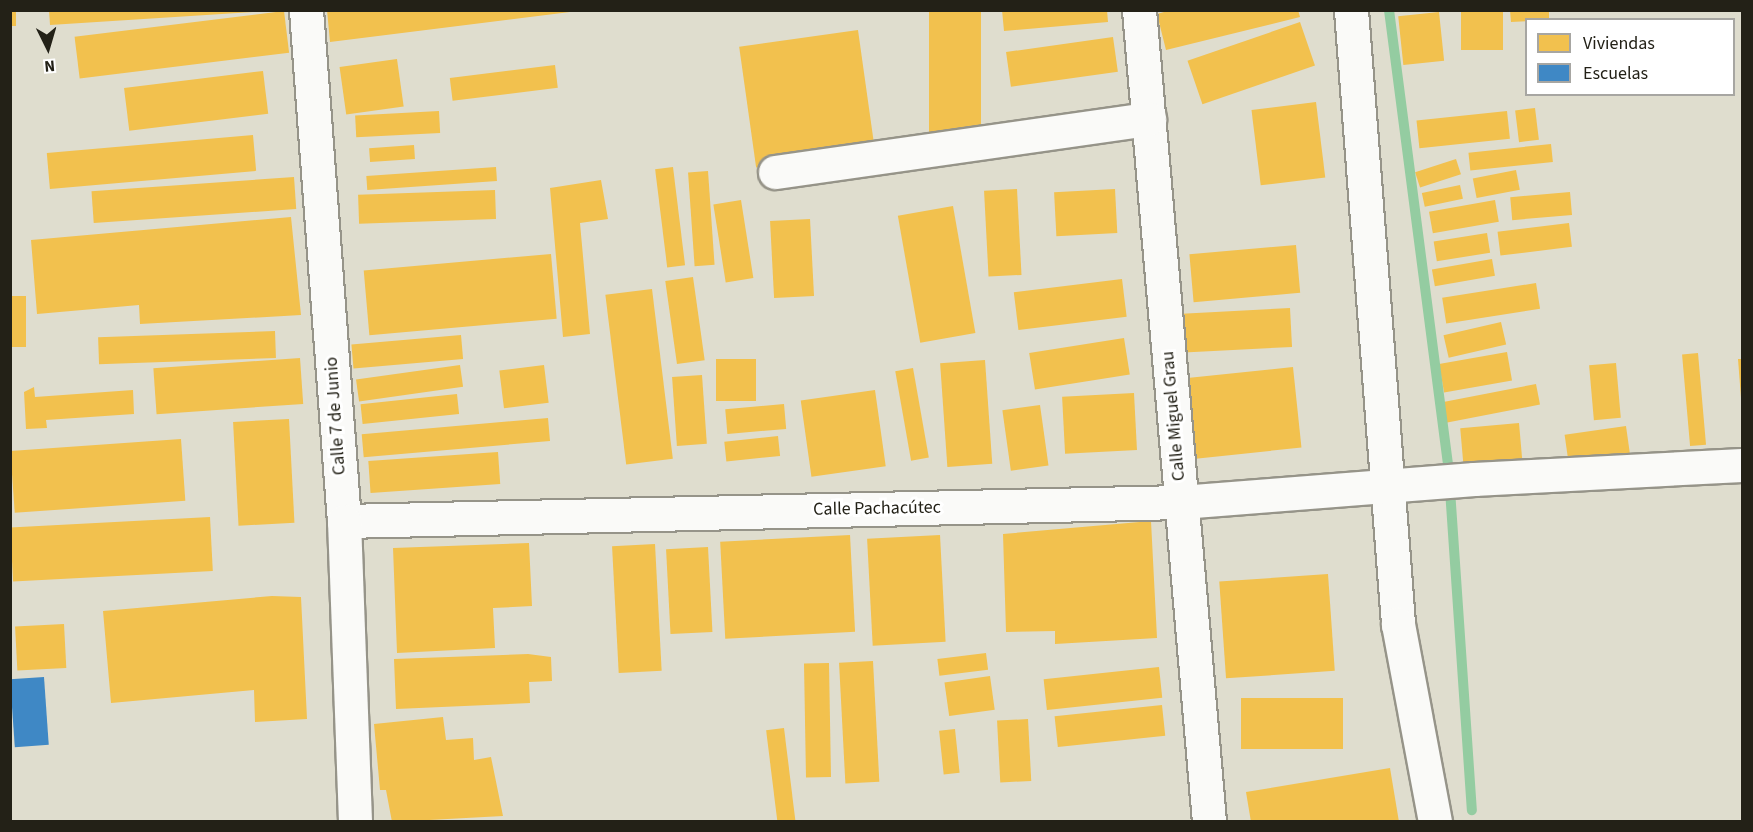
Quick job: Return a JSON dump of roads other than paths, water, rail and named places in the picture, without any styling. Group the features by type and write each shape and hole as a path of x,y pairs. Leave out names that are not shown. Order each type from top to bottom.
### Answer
{"street":[{"name":"Calle 7 de Junio","path":"306,10 344,521 355,822"},
{"name":"Calle Miguel Grau","path":"1139,10 1209,822"},
{"path":"1351,10 1397,486 1398,624 1434,822"},
{"path":"775,172 1149,119"},
{"name":"Calle Pachacútec","path":"344,521 1181,502 1474,479 1743,465"}],"waterway":[{"path":"1389,10 1449,475 1472,810"}]}
